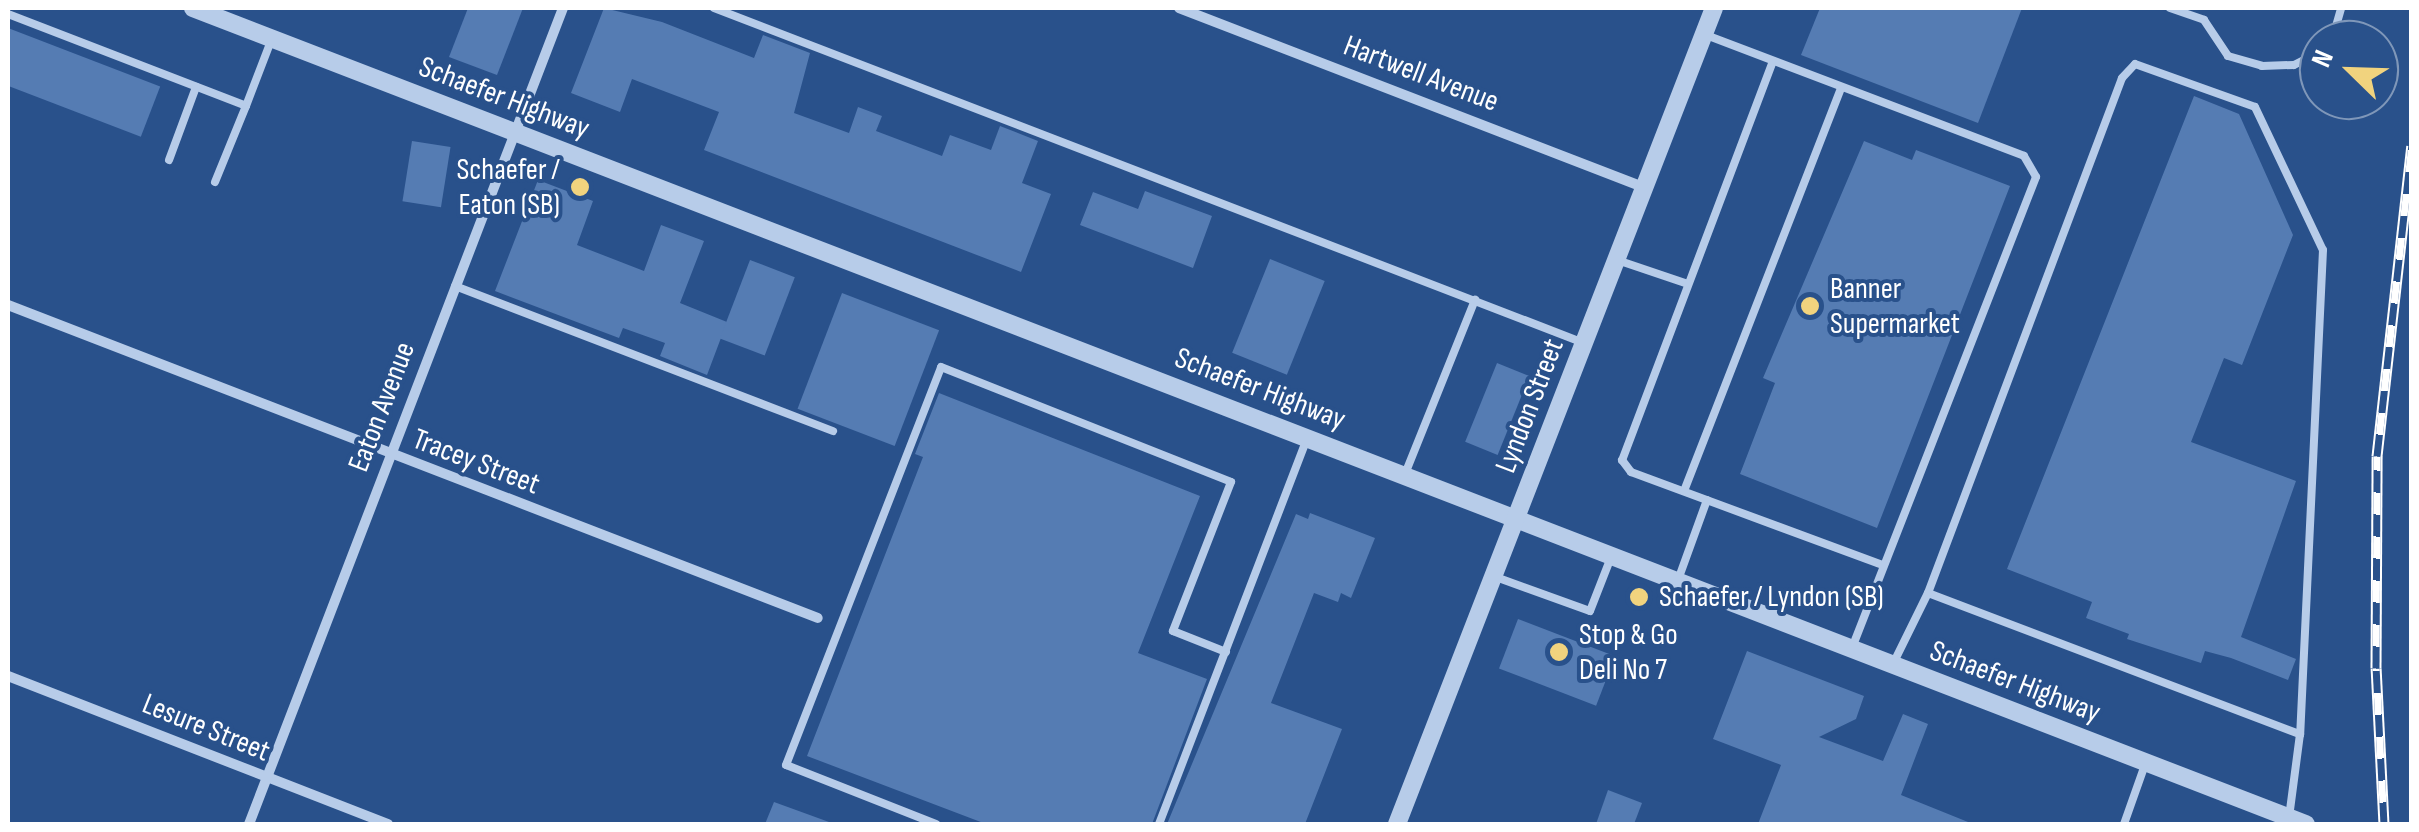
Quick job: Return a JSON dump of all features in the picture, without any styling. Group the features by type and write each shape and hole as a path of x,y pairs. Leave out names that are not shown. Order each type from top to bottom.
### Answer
{"street":[{"name":"Schaefer Highway","path":"193,8 2298,821"},
{"name":"Eaton Avenue","path":"250,824 564,8"},
{"name":"Hartwell Avenue","path":"1179,8 1644,187"},
{"name":"Lyndon Street","path":"1397,824 1714,8"},
{"name":"Tracey Street","path":"8,305 390,456 818,618"},
{"name":"Lesure Street","path":"8,676 388,824"}],"lane":[{"path":"714,8 1584,344"},
{"path":"2170,8 2204,20 2228,56 2294,65 2299,62"},
{"path":"8,14 246,106"},
{"path":"1704,34 2024,156 2036,178 1852,648"},
{"path":"216,182 272,38"},
{"path":"1773,61 1622,460 1631,472 1883,565"},
{"path":"1893,664 1928,592 2122,78 2136,64 2254,107 2323,250 2298,821"},
{"path":"170,160 196,87"},
{"path":"1684,491 1842,88"},
{"path":"1616,260 1688,284"},
{"path":"455,286 833,431"},
{"path":"1405,474 1475,300"},
{"path":"936,824 786,765 941,367 1231,482 1172,631 1226,652"},
{"path":"1159,824 1308,437"},
{"path":"1678,580 1707,500"},
{"path":"1493,576 1590,610 1612,554"},
{"path":"1928,592 2300,734"},
{"path":"2124,824 2146,762"}],"building":[{"path":"468,8 523,8 497,75 449,57"},
{"path":"604,8 662,22 754,58 763,35 810,53 794,113 849,133 858,107 882,116 876,131 942,156 950,135 991,150 1000,126 1038,141 1022,183 1051,194 1021,272 704,150 719,112 632,79 620,112 571,93"},
{"path":"1820,8 2022,8 1978,123 1801,55"},
{"path":"8,28 160,86 141,137 8,86"},
{"path":"2194,96 2239,114 2293,235 2242,365 2224,358 2191,442 2296,481 2241,637 2296,659 2288,680 2205,651 2201,663 2127,639 2129,634 2086,618 2092,602 2007,569"},
{"path":"412,141 451,147 441,207 402,201"},
{"path":"1864,141 1912,160 1916,150 2010,186 1877,528 1740,474 1775,383 1763,378"},
{"path":"538,180 593,201 577,245 644,271 661,225 704,241 680,303 727,322 707,375 660,356 665,343 623,328 619,338 495,291"},
{"path":"1145,191 1212,216 1193,268 1080,225 1093,192 1138,209"},
{"path":"1270,259 1325,281 1287,375 1232,353"},
{"path":"750,260 795,277 765,356 720,338"},
{"path":"842,293 939,330 895,446 798,409"},
{"path":"1497,363 1529,376 1498,455 1465,442"},
{"path":"939,393 1200,496 1138,653 1207,679 1152,824 986,824 807,756 923,457 915,454"},
{"path":"1310,513 1375,538 1351,598 1341,593 1338,602 1314,593 1271,703 1342,729 1305,824 1167,824 1296,514 1308,519"},
{"path":"1518,619 1615,656 1596,706 1499,668"},
{"path":"1747,651 1864,696 1856,719 1819,737 1883,761 1903,714 1928,724 1901,795 1973,824 1758,824 1781,765 1713,739"},
{"path":"1608,790 1642,803 1634,824 1596,824"},
{"path":"774,802 829,822 829,824 765,824"}],"railway":[{"path":"2384,824 2376,668 2377,456 2412,146"}],"place":[{"name":"Schaefer / Eaton (SB)","path":"580,187"},
{"name":"Banner Supermarket","path":"1810,306"},
{"name":"Schaefer / Lyndon (SB)","path":"1639,597"},
{"name":"Stop & Go Deli No 7","path":"1559,652"}]}
